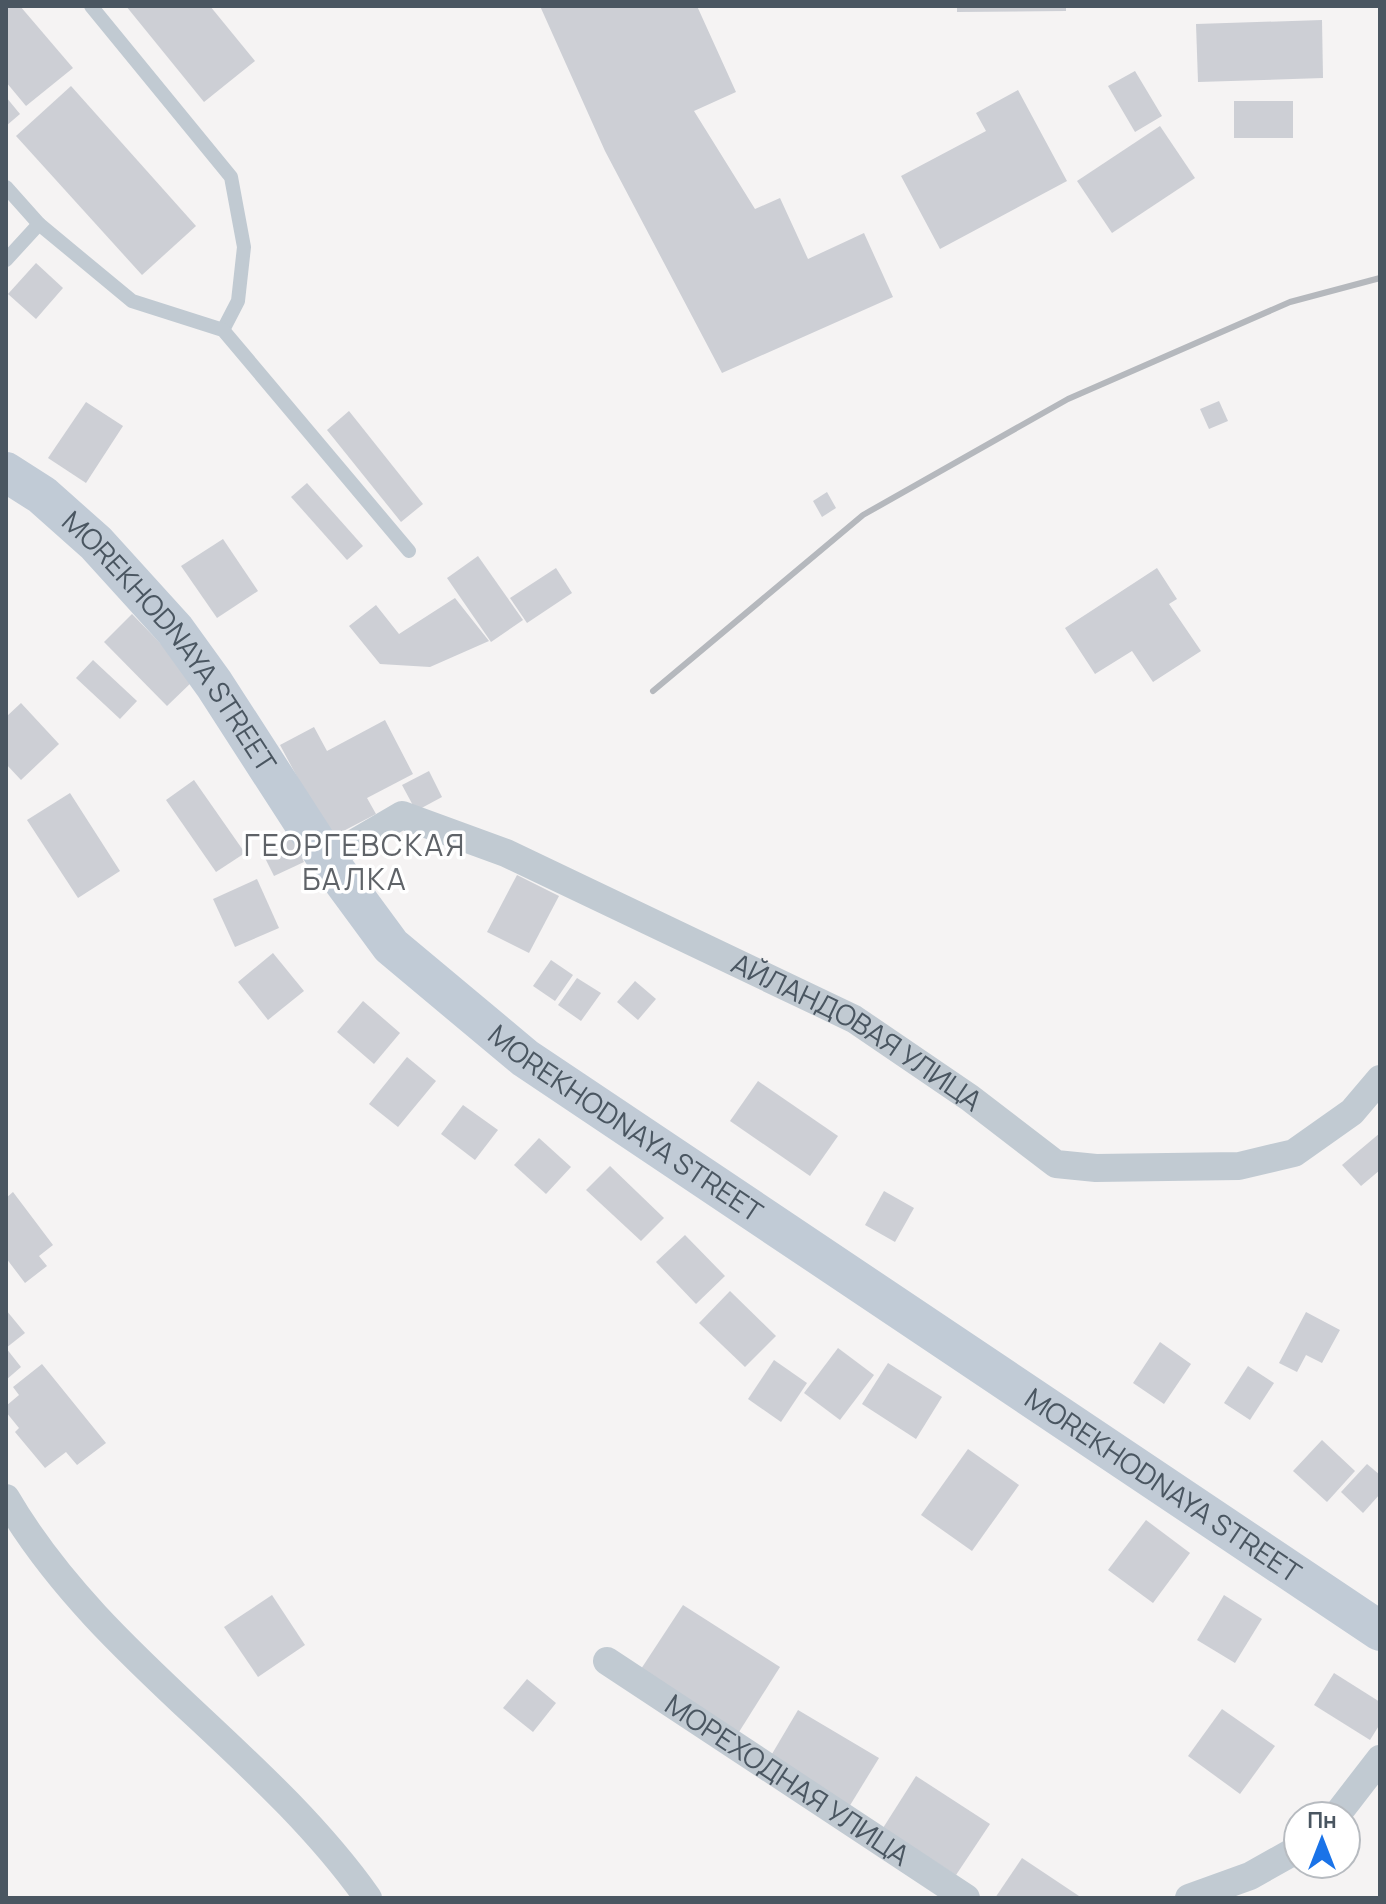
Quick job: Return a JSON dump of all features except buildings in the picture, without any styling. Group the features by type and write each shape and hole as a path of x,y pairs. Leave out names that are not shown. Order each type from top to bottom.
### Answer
{"street":[{"name":"MOREKHODNAYA STREET","path":"6,472 42,495 96,543 175,630 214,684 327,859 391,946 525,1058 1380,1631"},
{"name":"АЙЛАНДОВАЯ УЛИЦА","path":"327,859 402,815 506,853 854,1019 970,1098 1056,1164 1096,1168 1239,1166 1294,1153 1352,1112 1380,1079"},
{"path":"6,1498 87,1609 328,1844 368,1898"},
{"name":"МОРЕХОДНАЯ УЛИЦА","path":"607,1661 966,1898"},
{"path":"1348,1800 1380,1759"},
{"path":"1189,1898 1250,1876 1282,1858"}],"lane":[{"path":"91,6 231,177 244,247 238,301 223,330"},
{"path":"6,187 39,224 132,301 223,330 409,551"},
{"path":"6,260 39,224"}],"railway":[{"path":"653,691 863,515 1068,399 1290,302 1380,278"}],"district":[{"name":"ГЕОРГЕВСКАЯ БАЛКА","path":"355,863"}]}
